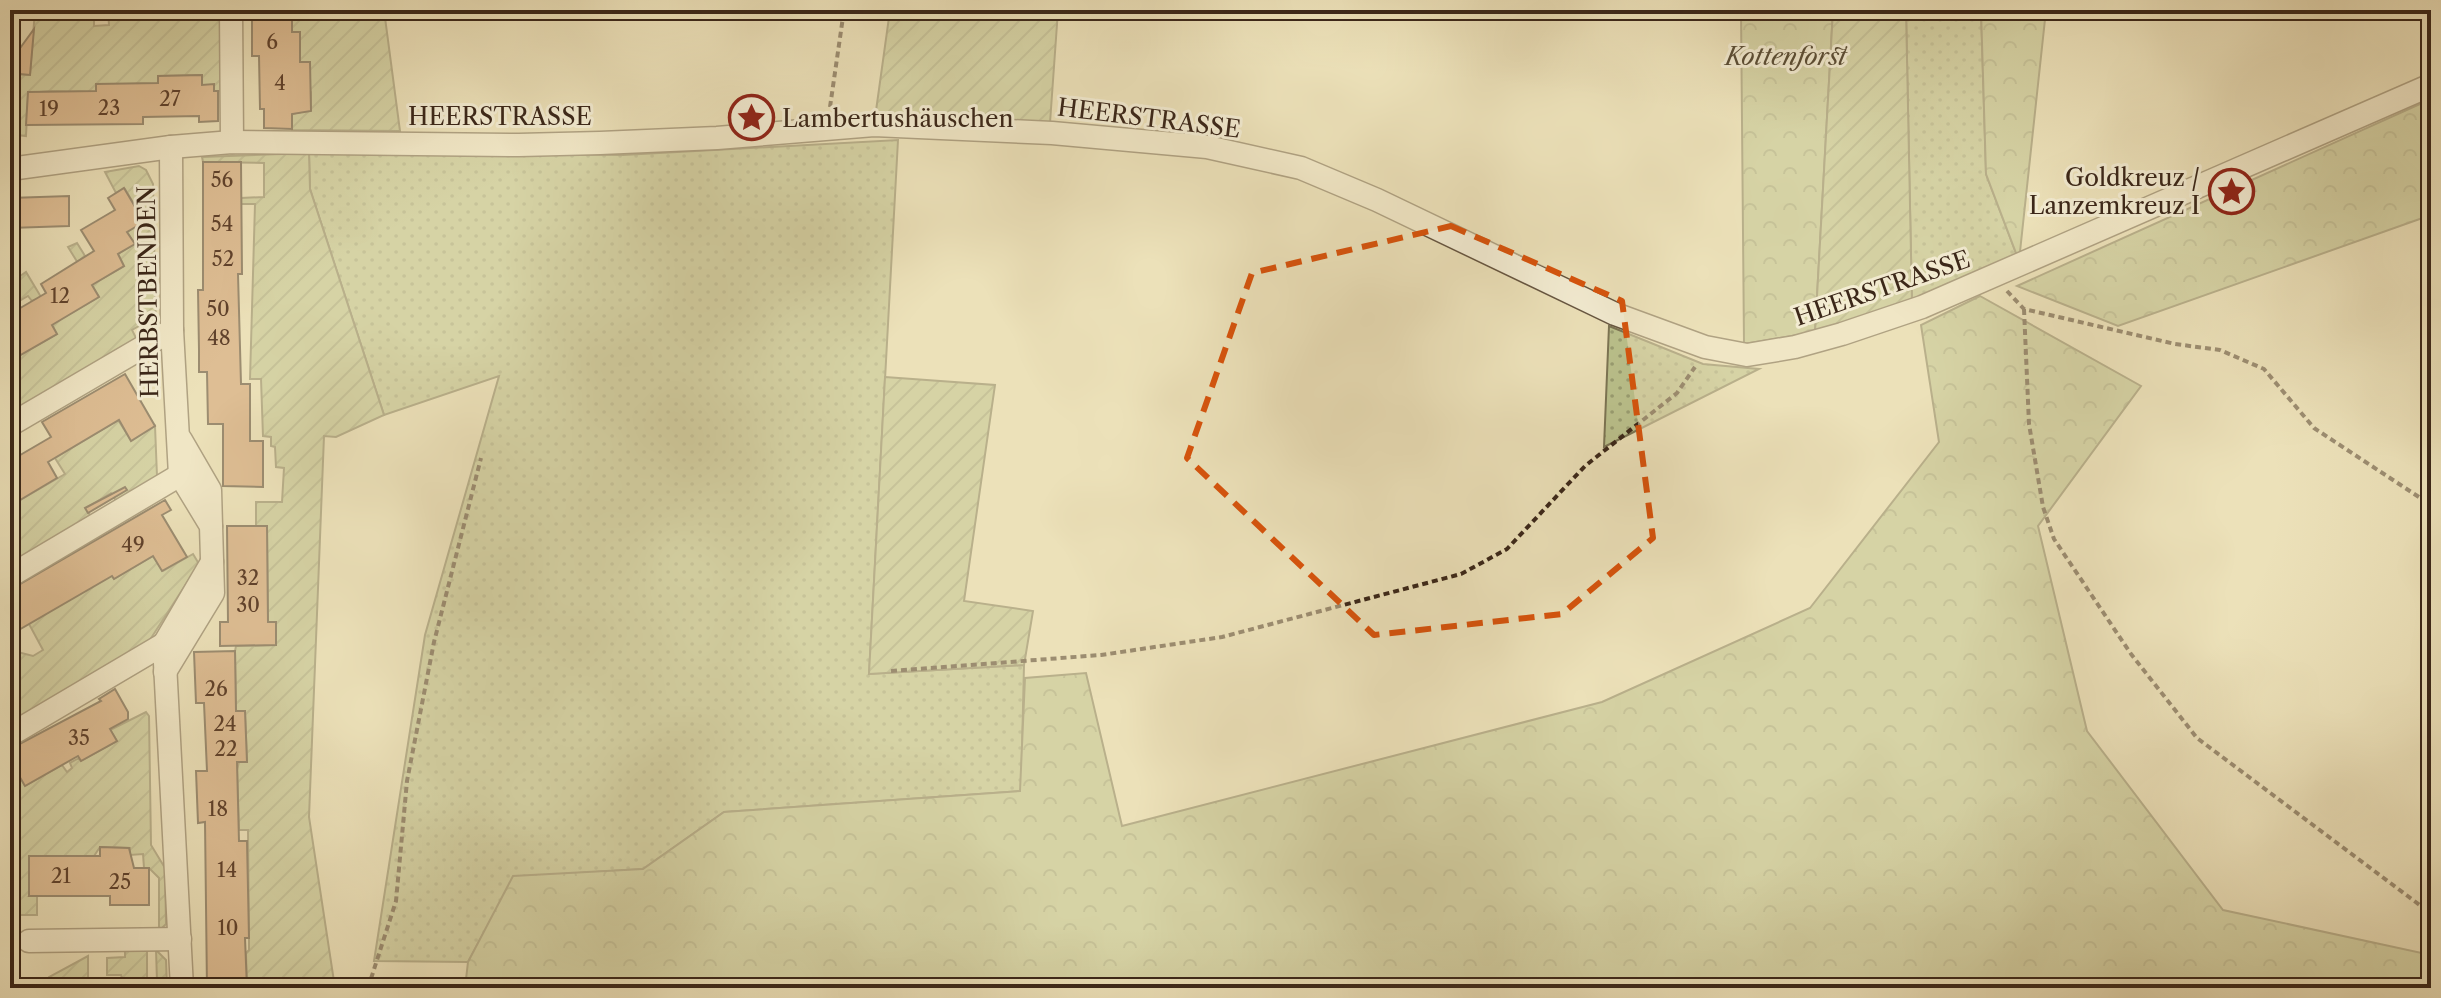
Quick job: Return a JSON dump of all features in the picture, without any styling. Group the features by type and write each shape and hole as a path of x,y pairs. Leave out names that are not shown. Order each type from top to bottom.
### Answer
{"street":[{"path":"231,10 232,142"},
{"name":"HEERSTRASSE","path":"10,169 171,147 232,142 532,145 717,138 874,125 1052,133 1207,147 1301,168 1377,200 1615,314 1705,347 1747,355 1795,347 1922,307 2431,85"},
{"name":"HERBSTBENDEN","path":"171,147 172,330 180,475 211,526"},
{"path":"10,425 172,330"},
{"name":"HERBSTBENDEN","path":"165,672 213,593 210,490 178,436"},
{"path":"10,576 180,475"},
{"path":"10,735 164,644 212,562"},
{"path":"164,644 182,988"},
{"path":"29,941 180,939"}],"path":[{"path":"826,129 844,10"},
{"path":"2000,274 2009,295 2024,309 2175,344 2220,350 2264,369 2314,428 2431,505"},
{"path":"2024,309 2029,424 2043,507 2054,539 2131,654 2197,738 2421,906"},
{"path":"891,671 1101,655 1222,637 1461,574 1507,549 1585,466 1677,393 1705,347"},
{"path":"368,988 396,901 407,781 434,642 481,458"}],"highlighted area":[{"path":"1451,226 1622,301 1653,538 1562,614 1374,635 1187,458 1252,273"}],"green space":[{"path":"35,10 94,10 94,26 109,25 108,10 220,10 221,91 214,91 214,85 202,85 201,75 158,76 158,90 106,94 37,92 28,94 26,136 10,134 10,74 30,75"},
{"path":"292,10 384,10 400,131 292,130 292,114 311,110 311,92 291,62"},
{"path":"890,10 1058,10 1050,123 944,116 875,118"},
{"name":"Kottenforst","path":"1741,10 1833,10 1815,332 1744,344"},
{"path":"1833,10 1906,10 1912,304 1815,332"},
{"path":"1906,10 1981,10 1986,174 2019,261 1912,304"},
{"path":"1981,10 2046,10 2019,261 1986,174"},
{"path":"2431,99 2431,215 2118,326 2017,286"},
{"path":"898,140 869,674 1024,665 1021,791 724,812 643,869 514,877 468,962 374,961 425,635 499,376 384,415 310,189 309,153 623,155"},
{"path":"309,153 310,189 384,415 336,437 324,436 309,817 335,988 247,988 248,830 239,830 237,770 239,762 247,761 245,711 236,711 235,651 236,646 276,645 276,622 268,622 267,527 256,526 256,502 282,502 284,468 276,467 271,437 263,436 261,379 250,379 255,204 241,204 241,198 264,197 264,163 203,162 202,157"},
{"path":"139,166 146,170 153,184 156,332 146,337 139,326 132,330 138,342 10,418 10,350 15,358 57,334 37,299 32,301 28,296 19,301 10,283 26,272 56,322 99,297 68,247 77,243 100,280 124,266 118,254 134,244 127,232 144,221 125,189 116,193 105,172"},
{"path":"1980,296 2141,386 2038,526 2087,731 2223,910 2431,955 2431,988 465,988 468,962 513,876 643,869 724,812 1020,791 1025,678 1086,673 1122,826 1602,702 1810,608 1939,442 1921,325"},
{"path":"1609,326 1703,364 1759,369 1604,447"},
{"path":"885,377 995,385 964,601 1033,611 1024,665 869,674"},
{"path":"118,420 131,440 155,426 157,476 118,504 111,493 86,508 92,519 10,568 10,506 65,474 55,458"},
{"path":"193,554 199,564 144,649 10,728 10,650 33,656 43,650 29,624 101,559 114,579 153,556 163,571"},
{"path":"146,712 149,716 151,845 165,868 166,924 159,931 159,878 149,868 144,868 143,854 130,855 130,848 100,847 94,856 30,896 37,896 37,915 12,915 10,760 25,786 62,765 67,772 72,768 70,763 79,758 81,761 117,741 110,730"},
{"path":"156,950 166,960 167,988 152,988 152,981 157,981"},
{"path":"125,951 147,951 147,978 107,975 107,958 125,957"},
{"path":"88,956 88,988 49,988 49,977"}],"building":[{"path":"252,10 292,10 292,32 300,32 300,62 310,62 311,111 292,114 292,129 264,128 264,109 260,109 259,56 252,56"},
{"path":"34,29 30,75 10,73 10,62"},
{"path":"202,75 202,85 214,84 214,91 218,91 218,121 199,122 199,116 143,117 143,124 26,125 28,92 96,91 96,84 158,83 158,76"},
{"path":"203,162 241,162 242,274 238,274 241,384 250,384 250,441 263,441 263,487 223,486 223,424 208,424 207,372 199,372 198,290 203,290"},
{"path":"124,188 144,222 127,232 135,244 118,254 124,266 92,285 99,297 52,325 57,334 10,361 10,314 46,293 41,284 94,251 81,230 115,210 108,198"},
{"path":"69,196 69,226 10,228 10,198"},
{"path":"125,374 155,426 131,441 119,420 48,462 57,478 10,506 10,461 51,437 42,422"},
{"path":"125,487 127,490 88,513 85,508"},
{"path":"165,500 171,510 162,515 187,557 162,571 153,556 10,635 10,590"},
{"path":"227,526 267,526 268,622 276,622 276,645 220,646 220,622 228,622"},
{"path":"235,651 236,711 245,711 247,762 237,762 239,841 247,841 247,988 207,988 205,822 198,823 196,771 207,771 204,703 196,703 194,652"},
{"path":"115,689 128,712 128,719 110,729 117,741 81,761 78,756 25,786 10,760 10,749 101,701 99,699"},
{"path":"100,847 129,848 134,868 149,868 149,905 110,905 110,896 29,896 29,856 100,856"}],"waterway":[{"path":"13,961 15,988"}],"place":[{"name":"Lambertushäuschen","path":"751,118"},
{"name":"Goldkreuz / Lanzemkreuz I","path":"2231,191"}]}
